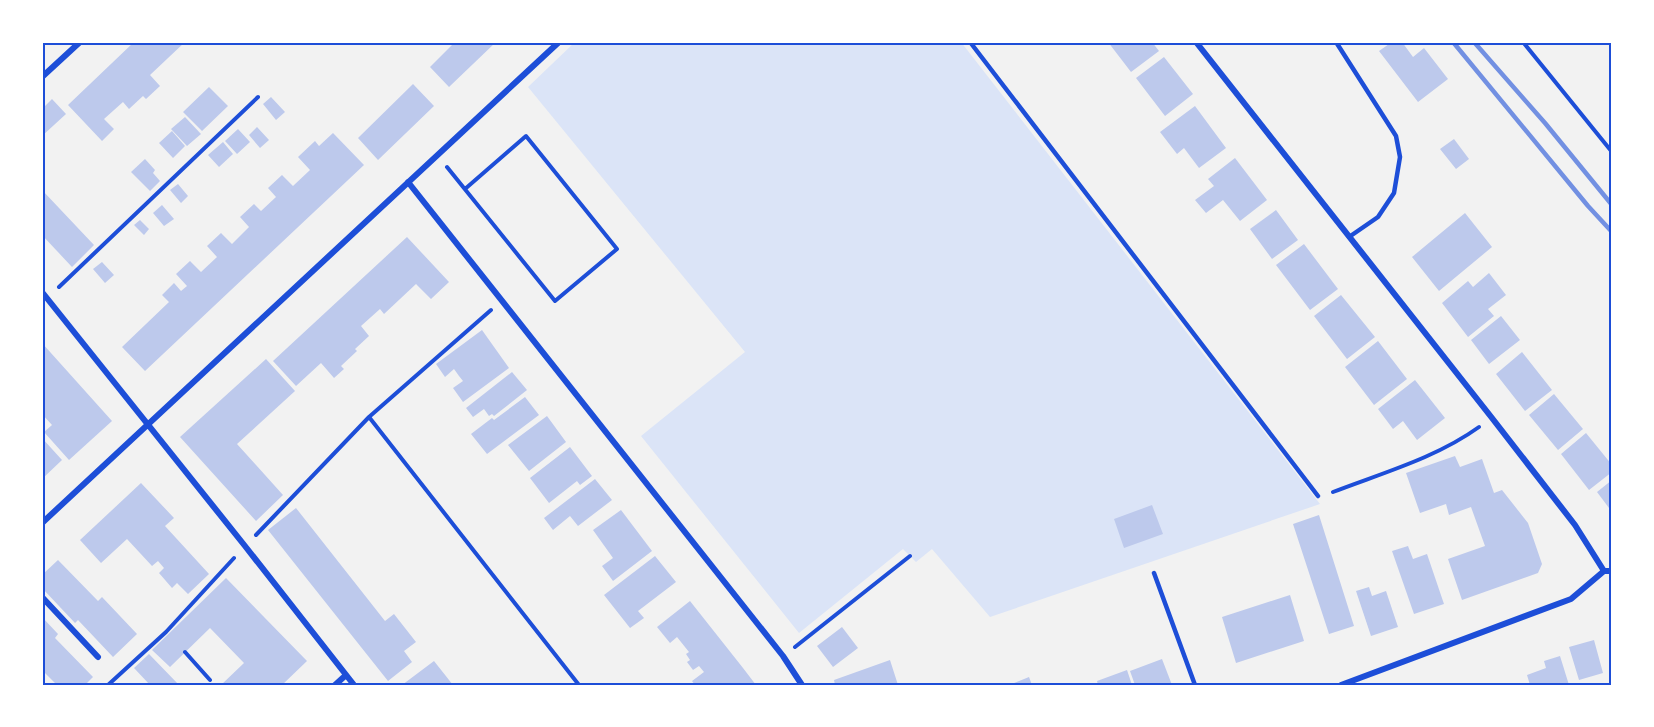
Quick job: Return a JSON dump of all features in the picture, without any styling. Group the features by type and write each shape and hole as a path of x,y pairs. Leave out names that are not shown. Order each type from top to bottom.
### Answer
{"street":[{"path":"42,76 80,42"},
{"path":"42,523 559,42"},
{"path":"1196,42 1575,525 1604,571"},
{"path":"408,182 783,656 802,685"},
{"path":"42,292 354,685"},
{"path":"1341,685 1571,599 1604,571 1612,571"},
{"path":"42,597 98,657"},
{"path":"335,685 346,675"}],"lane":[{"path":"970,42 1318,496"},
{"path":"1336,42 1396,136 1401,158 1394,193 1378,217 1349,237"},
{"path":"1154,573 1195,685"}],"path":[{"path":"1523,42 1612,152"},
{"path":"47,298 258,97"},
{"path":"437,154 465,189 555,301 617,249 526,136 465,189"},
{"path":"108,685 167,634 245,546 369,417 503,300"},
{"path":"369,417 579,685"},
{"path":"1318,496 1329,494 1426,457 1467,436 1492,418"},
{"path":"783,656 910,556"},
{"path":"185,652 210,680"}],"shaded area":[{"path":"575,42 961,42 1320,504 990,617 932,549 916,562 903,549 799,633 641,436 745,352 528,87"}],"building":[{"path":"134,42 185,42 150,75 160,86 146,99 143,96 129,109 123,102 104,119 114,129 102,141 68,105"},
{"path":"455,42 496,42 449,87 430,67"},
{"path":"1108,42 1152,42 1159,51 1131,72"},
{"path":"1392,42 1402,42 1413,57 1424,48 1448,79 1418,102 1379,51"},
{"path":"1164,57 1193,94 1165,116 1136,78"},
{"path":"413,84 434,106 378,160 358,138"},
{"path":"209,87 228,106 202,131 183,112"},
{"path":"271,97 285,112 276,120 263,104"},
{"path":"52,99 66,114 42,136 42,109"},
{"path":"1195,106 1226,148 1199,168 1184,148 1177,154 1160,132"},
{"path":"185,117 201,134 187,146 171,129"},
{"path":"257,127 269,140 260,148 249,135"},
{"path":"238,129 250,142 237,154 225,141"},
{"path":"172,131 185,146 173,158 159,143"},
{"path":"333,133 364,165 145,371 122,347 169,302 162,295 174,283 181,291 187,286 176,274 190,261 201,272 217,257 207,246 221,233 232,244 249,227 240,217 254,204 261,211 276,197 268,188 282,175 293,186 310,170 298,157 315,141 319,146"},
{"path":"1454,139 1469,159 1456,169 1440,149"},
{"path":"223,142 233,154 219,167 208,155"},
{"path":"1235,158 1267,200 1240,221 1223,200 1206,213 1195,200 1214,186 1208,179"},
{"path":"145,159 155,170 153,173 160,181 150,191 131,172"},
{"path":"178,184 188,196 181,203 170,190"},
{"path":"42,190 94,245 72,267 42,235"},
{"path":"162,205 174,219 164,226 153,213"},
{"path":"1276,210 1298,240 1272,259 1250,229"},
{"path":"1465,213 1492,247 1439,291 1412,257"},
{"path":"140,220 149,229 144,235 134,225"},
{"path":"407,237 449,282 431,299 416,284 384,314 380,309 361,326 369,336 355,349 357,351 341,366 344,369 334,378 321,363 296,386 273,361"},
{"path":"1304,244 1338,289 1310,310 1276,265"},
{"path":"102,262 114,275 105,283 93,269"},
{"path":"1489,273 1506,295 1488,309 1494,316 1468,337 1442,303 1468,281 1473,287"},
{"path":"1341,295 1375,337 1347,359 1314,316"},
{"path":"1501,316 1520,340 1489,364 1471,340"},
{"path":"482,330 509,368 463,402 453,388 463,381 454,369 445,377 436,364"},
{"path":"1378,341 1407,379 1374,405 1345,367"},
{"path":"42,343 112,421 69,460 44,432 52,425 42,414"},
{"path":"1522,352 1552,390 1525,411 1496,374"},
{"path":"266,359 295,391 237,444 283,495 256,521 180,437"},
{"path":"512,372 527,390 494,416 492,414 489,416 484,409 473,417 466,408"},
{"path":"1415,380 1445,418 1417,440 1403,421 1393,429 1378,409"},
{"path":"1554,394 1583,429 1558,450 1529,415"},
{"path":"525,397 539,415 487,454 471,434"},
{"path":"547,416 566,442 529,471 508,445"},
{"path":"1586,433 1612,465 1612,472 1589,490 1561,454"},
{"path":"42,438 62,460 42,479"},
{"path":"570,447 592,476 580,485 577,481 549,503 530,478"},
{"path":"1455,456 1460,467 1482,459 1494,493 1502,490 1528,523 1542,564 1538,573 1462,600 1448,559 1485,546 1471,507 1449,515 1446,504 1420,513 1406,473"},
{"path":"595,479 612,500 578,526 570,516 553,530 544,518"},
{"path":"1612,480 1612,512 1597,492"},
{"path":"141,483 174,518 165,526 209,574 188,594 177,583 172,588 159,573 164,568 158,561 152,566 127,539 101,563 80,540"},
{"path":"1152,505 1163,534 1124,548 1114,519"},
{"path":"296,508 385,621 394,614 416,642 404,651 412,662 388,681 268,530"},
{"path":"621,510 652,551 613,581 602,566 613,558 593,530"},
{"path":"1319,515 1354,626 1329,634 1293,524"},
{"path":"1408,546 1413,559 1427,554 1444,604 1414,614 1392,551"},
{"path":"655,556 676,582 638,611 644,618 630,628 604,595"},
{"path":"58,560 98,601 102,597 137,634 113,657 78,620 75,623 42,588 42,575"},
{"path":"226,578 307,661 282,685 221,685 244,663 210,628 170,667 152,650"},
{"path":"1369,587 1372,596 1386,591 1398,627 1371,636 1356,591"},
{"path":"1290,595 1304,641 1236,663 1222,617"},
{"path":"690,601 756,685 695,685 692,681 704,672 699,666 693,670 687,662 690,660 686,654 689,652 677,637 670,643 657,627"},
{"path":"42,617 58,634 55,638 93,677 85,685 57,685 42,670"},
{"path":"842,627 858,648 833,667 817,646"},
{"path":"1594,640 1603,673 1579,680 1569,647"},
{"path":"149,654 179,685 150,685 134,668"},
{"path":"1560,656 1569,685 1530,685 1527,675 1546,668 1544,661"},
{"path":"1162,659 1172,685 1135,685 1130,671"},
{"path":"890,660 898,685 835,685 834,680"},
{"path":"434,661 453,685 402,685"},
{"path":"1127,670 1132,685 1098,685 1097,681"},
{"path":"1029,677 1032,685 1009,685"}],"railway":[{"path":"1453,42 1612,232"},
{"path":"1474,42 1545,123 1612,205"}]}
